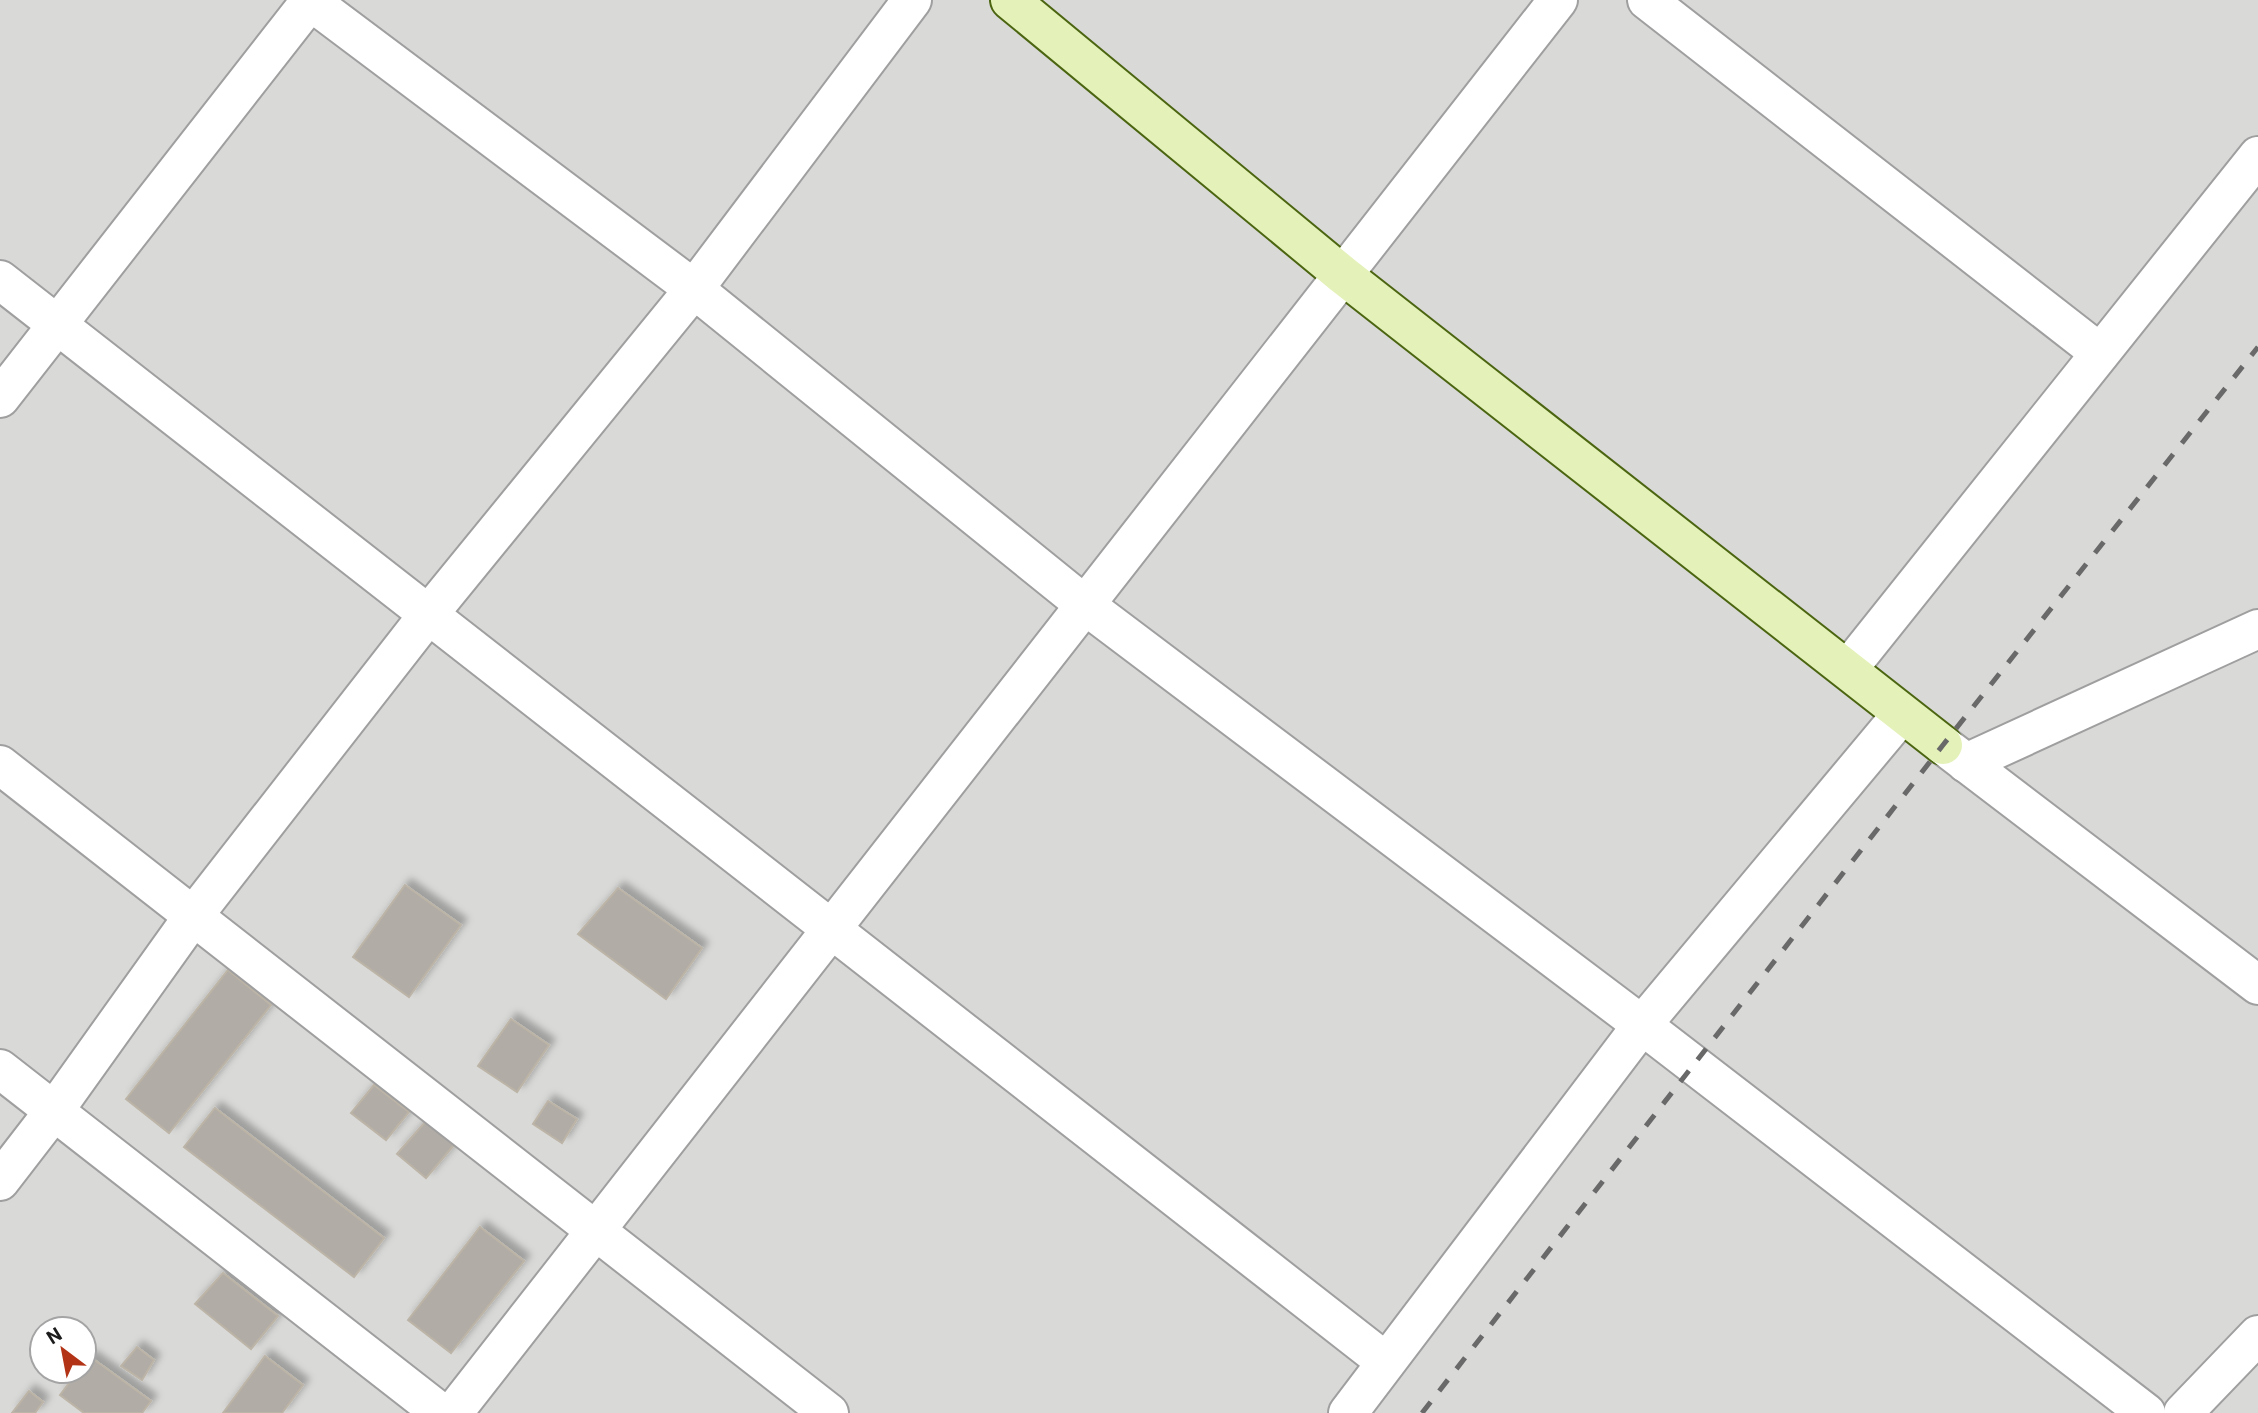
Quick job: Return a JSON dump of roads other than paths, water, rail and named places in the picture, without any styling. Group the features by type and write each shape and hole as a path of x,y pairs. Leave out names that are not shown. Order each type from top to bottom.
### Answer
{"main road":[{"path":"1010,0 1343,275 1955,754"}],"street":[{"path":"0,398 310,0 694,289 1085,605 1642,1025 2146,1413"},
{"path":"0,1181 54,1111 194,915 428,615 694,289 912,0"},
{"path":"453,1413 1558,0"},
{"path":"1647,0 2100,354"},
{"path":"1848,669 2258,156"},
{"path":"0,280 1387,1362"},
{"path":"1955,754 2258,629"},
{"path":"1348,1413 1642,1025 1902,714"},
{"path":"1955,754 2258,985"},
{"path":"0,765 829,1413"},
{"path":"0,1069 441,1413"},
{"path":"2183,1413 2258,1335"}],"railway":[{"path":"1422,1413 1943,745 2258,347"}]}
